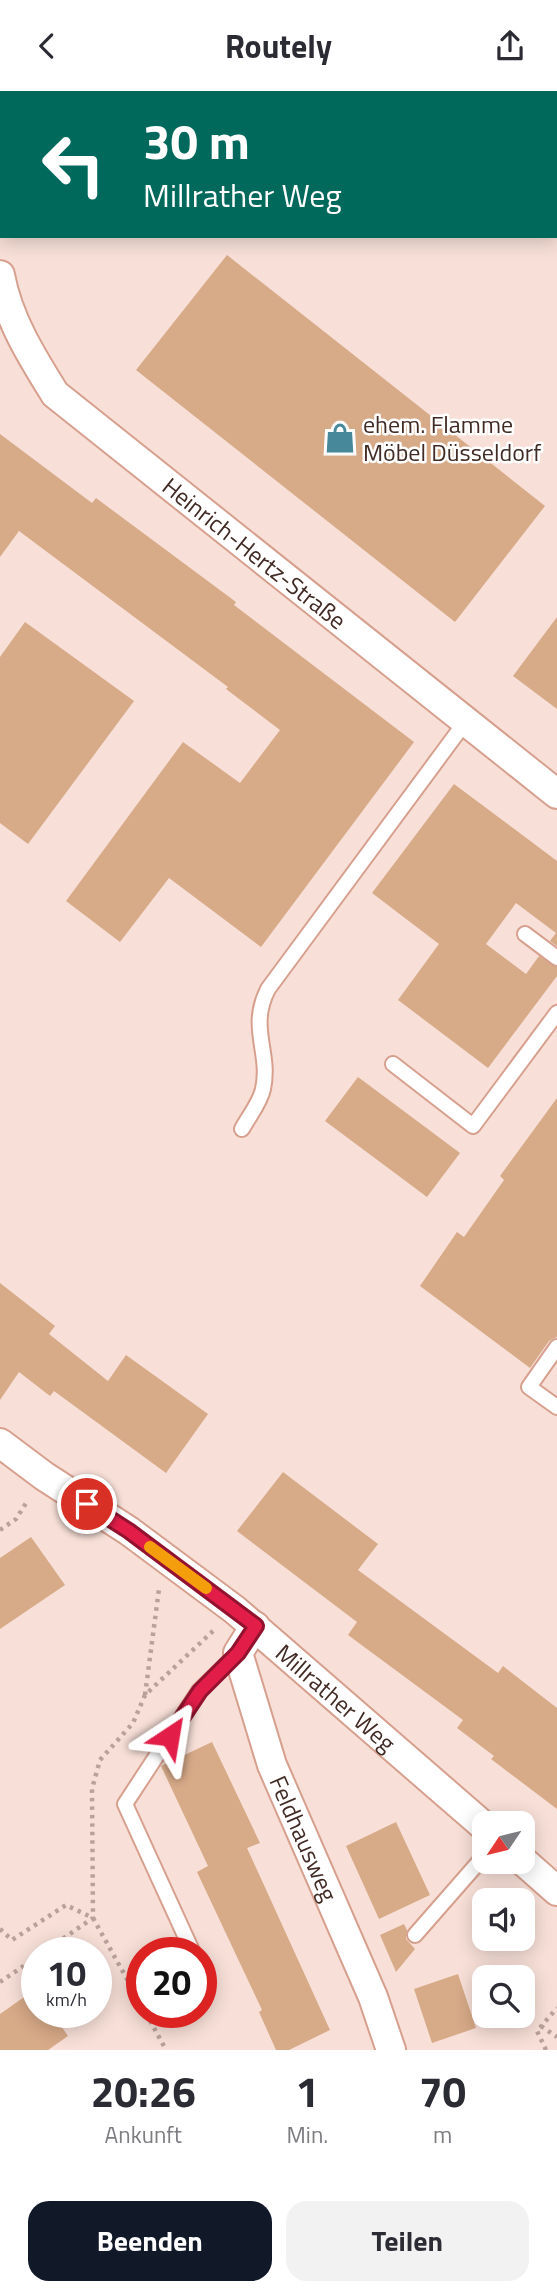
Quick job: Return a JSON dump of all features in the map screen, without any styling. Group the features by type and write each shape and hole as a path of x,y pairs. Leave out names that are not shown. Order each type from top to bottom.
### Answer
{"street":[{"name":"Heinrich-Hertz-Straße","path":"0,275 23,343 55,394 557,794"},
{"name":"Millrather Weg","path":"0,1443 44,1476 129,1531 246,1618 472,1816"},
{"path":"238,1653 246,1618"},
{"name":"Feldhausweg","path":"238,1653 272,1765 373,1997 391,2050"},
{"path":"536,1872 557,1891"}],"lane":[{"path":"242,1129 263,1089 264,1070 258,1019 260,1004 268,989 466,721"},
{"path":"525,934 557,958"},
{"path":"393,1064 473,1126 557,1013"},
{"path":"557,1347 529,1387 557,1407"},
{"path":"186,1937 125,1804 200,1691 238,1653"},
{"path":"415,1935 472,1870"}],"path":[{"path":"0,1530 16,1519 44,1476"},
{"path":"126,1977 93,1918 92,1789 100,1760 133,1723 145,1695 164,1557"},
{"path":"145,1695 246,1618"},
{"path":"0,1929 12,1940 66,1905 93,1918"},
{"path":"66,1937 93,1918"},
{"path":"0,1982 21,1968"},
{"path":"546,2050 537,2031 557,2008"},
{"path":"541,2026 557,2037"},
{"path":"154,2028 166,2050"}],"building":[{"name":"ehem. Flamme Möbel Düsseldorf","path":"227,255 545,506 455,622 136,370"},
{"path":"0,434 92,503 96,498 236,602 234,605 414,742 261,947 169,878 120,942 66,901 183,742 240,783 280,730 226,689 228,687 19,531 0,557"},
{"path":"557,617 557,709 513,676"},
{"path":"25,622 134,701 28,844 0,823 0,657"},
{"path":"454,784 557,861 557,946 550,941 556,933 516,903 486,944 526,974 539,956 557,967 557,976 488,1068 398,1000 439,944 372,893"},
{"path":"358,1077 460,1153 427,1197 325,1121"},
{"path":"557,1098 557,1337 549,1341 530,1368 420,1286 457,1232 464,1237 504,1180 500,1176"},
{"path":"0,1283 55,1326 49,1334 108,1381 126,1355 208,1414 166,1473 54,1391 50,1396 19,1372 0,1400"},
{"path":"283,1472 378,1544 358,1570 498,1673 503,1666 557,1708 557,1809 491,1759 494,1756 457,1728 463,1720 348,1635 357,1622 237,1531"},
{"path":"31,1537 65,1585 0,1629 0,1558"},
{"path":"212,1742 260,1843 247,1848 330,2030 289,2050 276,2050 259,2012 262,2010 197,1872 208,1866 161,1766"},
{"path":"396,1822 430,1895 379,1919 346,1846"},
{"path":"404,1924 407,1930 406,1939 415,1949 396,1972 380,1935"},
{"path":"458,1974 472,2016 472,2028 476,2028 432,2043 414,1989"},
{"path":"21,1999 21,2028 62,2028 68,2036 48,2050 0,2050 0,2014"}],"slow traffic":[{"path":"150,1547 206,1588"}],"place":[{"name":"ehem. Flamme Möbel Düsseldorf","path":"340,438"}],"route":[{"path":"87,1504 129,1531 256,1626 238,1653 200,1691 170,1736"}]}
